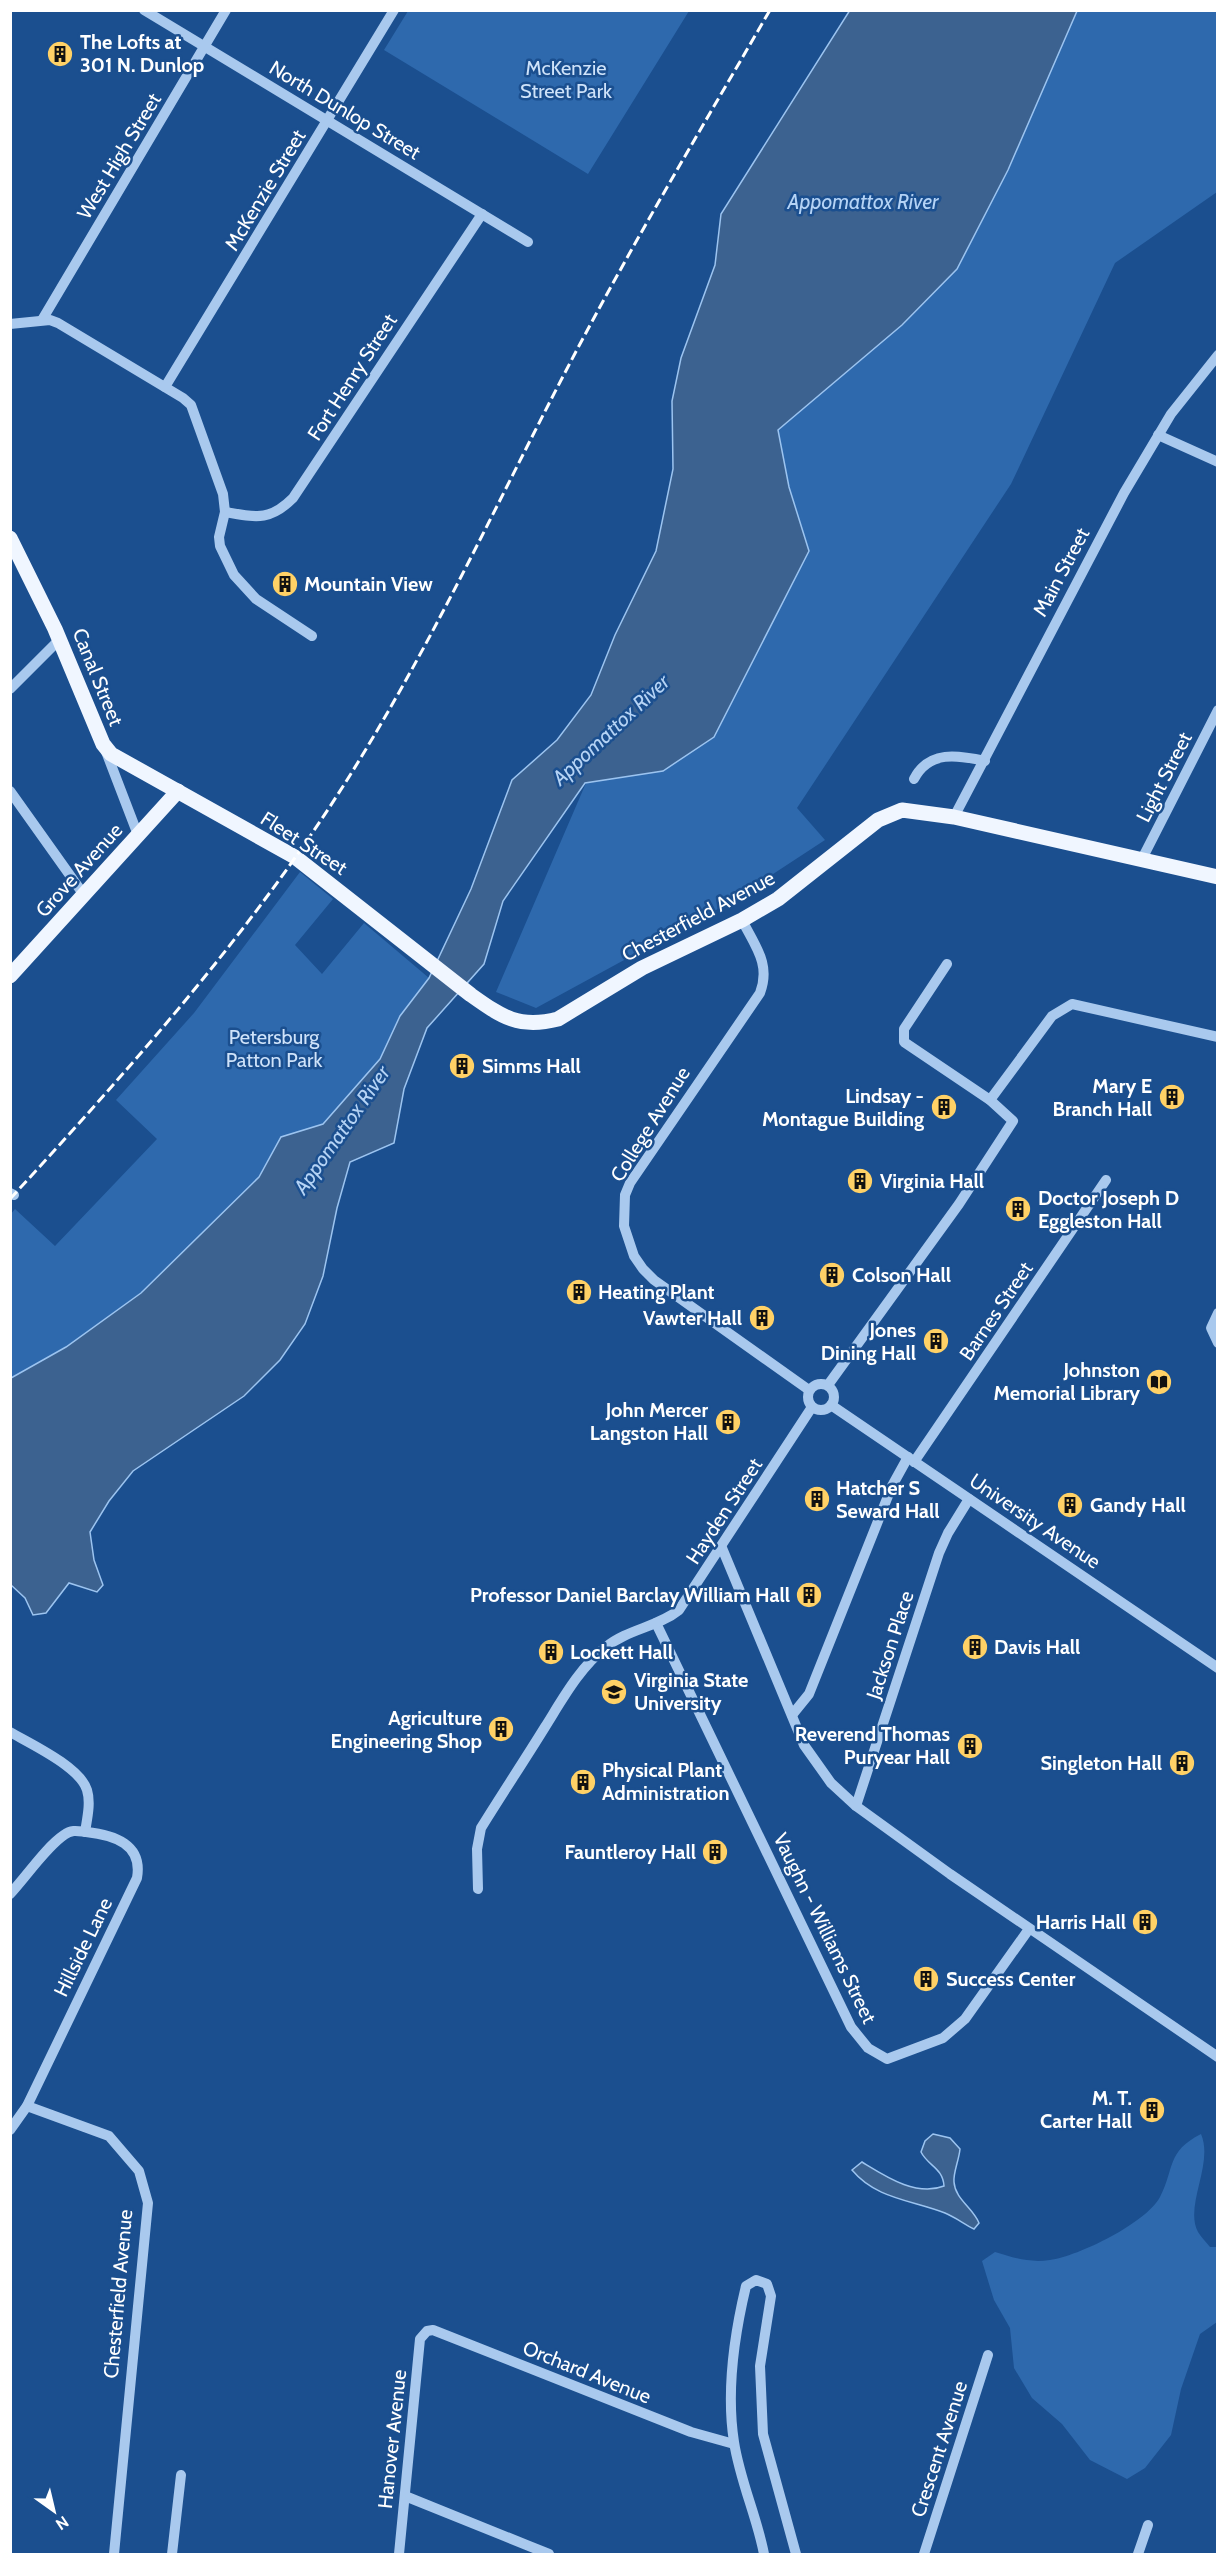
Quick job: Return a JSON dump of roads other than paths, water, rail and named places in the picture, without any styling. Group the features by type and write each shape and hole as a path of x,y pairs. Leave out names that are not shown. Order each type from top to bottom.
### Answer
{"main road":[{"name":"Canal Street","path":"10,538 60,639 103,744"},
{"name":"Fleet Street","path":"103,744 111,754 295,856 471,995"},
{"name":"Grove Avenue","path":"10,976 178,791"},
{"name":"Chesterfield Avenue","path":"471,995 501,1016 516,1022 544,1023 558,1019 642,968 742,920 806,879 889,814 912,810 954,817 1218,877"}],"street":[{"name":"North Dunlop Street","path":"144,10 528,242"},
{"name":"West High Street","path":"42,320 226,10"},
{"name":"McKenzie Street","path":"165,387 394,10"},
{"name":"Fort Henry Street","path":"225,512 267,516 284,507 293,498 482,214"},
{"path":"10,317 16,324 42,320 58,323 183,398 196,415 224,494 225,512 219,537 220,546 234,574 256,599 312,636"},
{"name":"Main Street","path":"954,817 985,761 1079,575 1158,435 1191,386 1218,355"},
{"path":"1158,435 1218,462"},
{"path":"10,689 60,639"},
{"name":"Light Street","path":"1142,859 1218,710"},
{"name":"Canal Street","path":"103,744 138,836"},
{"path":"914,779 925,764 933,759 961,755 985,761"},
{"path":"10,791 84,895"},
{"name":"College Avenue","path":"742,920 761,956 766,977 760,993 630,1183 625,1195 624,1226 634,1256 654,1280 809,1390"},
{"path":"828,1385 959,1204 1013,1121 990,1100 904,1042 904,1029 947,964"},
{"path":"990,1100 1052,1016 1072,1004 1218,1037"},
{"name":"Barnes Street","path":"792,1715 809,1695 892,1486 1106,1180"},
{"path":"1215,1339 1211,1328 1218,1312"},
{"path":"818,1384 828,1385 834,1396 831,1405 822,1410 812,1407 807,1397 809,1390 818,1384"},
{"name":"University Avenue","path":"831,1405 1218,1668"},
{"name":"Hayden Street","path":"478,1889 477,1849 481,1828 559,1706 592,1659 606,1647 624,1635 656,1623 679,1610 722,1548 812,1407"},
{"name":"Jackson Place","path":"856,1806 939,1553 948,1533 969,1499"},
{"path":"722,1548 804,1745 817,1765 856,1806 1029,1929 1218,2057"},
{"name":"Vaughn - Williams Street","path":"656,1623 851,2027 868,2048 887,2059 943,2038 965,2019 1029,1929"},
{"path":"10,1732 67,1767 83,1781 89,1799 85,1832 74,1830 60,1838 10,1894"},
{"name":"Hillside Lane","path":"10,2130 27,2106 137,1878 138,1862 130,1847 110,1835 85,1832"},
{"name":"Chesterfield Avenue","path":"27,2106 109,2136 139,2171 148,2203 114,2554"},
{"path":"764,2554 734,2444 731,2388 746,2286 751,2282 761,2281 771,2289 760,2366 763,2434 796,2554"},
{"name":"Orchard Avenue","path":"427,2331 433,2330 692,2432 734,2444"},
{"name":"Hanover Avenue","path":"399,2554 420,2339 427,2331"},
{"name":"Crescent Avenue","path":"924,2554 988,2355"},
{"path":"172,2554 181,2475"},
{"path":"405,2496 549,2554"},
{"path":"1138,2554 1148,2525"}],"water":[{"name":"Appomattox River","path":"850,10 1077,11 1008,170 957,269 902,325 778,430 789,487 809,551 714,737 663,771 585,783 503,901 484,964 427,1028 404,1089 394,1143 350,1162 337,1208 323,1276 305,1324 280,1360 244,1396 133,1471 109,1501 90,1532 94,1560 103,1585 97,1592 69,1583 46,1613 33,1615 25,1598 11,1585 11,1378 66,1347 141,1293 259,1177 281,1137 323,1124 380,1059 400,1016 429,978 471,889 512,780 557,740 591,695 615,635 656,551 673,469 672,401 681,358 715,265 721,214"},
{"path":"933,2134 950,2138 960,2149 954,2175 955,2188 979,2223 974,2229 945,2213 883,2193 862,2180 852,2170 862,2162 891,2179 912,2187 933,2189 944,2186 941,2175 921,2152 925,2141"}],"railway":[{"path":"10,1199 151,1042 240,933 282,876 360,759 456,587 607,294 770,10"}],"place":[{"name":"The Lofts at 301 N. Dunlop","path":"60,54"},
{"name":"Mountain View","path":"285,584"},
{"name":"Simms Hall","path":"462,1066"},
{"name":"Mary E Branch Hall","path":"1172,1097"},
{"name":"Lindsay - Montague Building","path":"944,1107"},
{"name":"Virginia Hall","path":"860,1181"},
{"name":"Doctor Joseph D Eggleston Hall","path":"1018,1209"},
{"name":"Colson Hall","path":"832,1275"},
{"name":"Heating Plant","path":"579,1292"},
{"name":"Vawter Hall","path":"762,1318"},
{"name":"Jones Dining Hall","path":"936,1341"},
{"name":"Johnston Memorial Library","path":"1159,1382"},
{"name":"John Mercer Langston Hall","path":"728,1422"},
{"name":"Hatcher S Seward Hall","path":"817,1499"},
{"name":"Gandy Hall","path":"1070,1505"},
{"name":"Professor Daniel Barclay William Hall","path":"809,1595"},
{"name":"Davis Hall","path":"975,1647"},
{"name":"Lockett Hall","path":"551,1652"},
{"name":"Virginia State University","path":"614,1692"},
{"name":"Agriculture Engineering Shop","path":"501,1729"},
{"name":"Reverend Thomas Puryear Hall","path":"970,1746"},
{"name":"Singleton Hall","path":"1182,1763"},
{"name":"Physical Plant Administration","path":"583,1782"},
{"name":"Fauntleroy Hall","path":"715,1852"},
{"name":"Harris Hall","path":"1145,1922"},
{"name":"Success Center","path":"926,1979"},
{"name":"M. T. Carter Hall","path":"1152,2110"}],"park label":[{"name":"McKenzie Street Park","path":"566,80"},
{"name":"Petersburg Patton Park","path":"274,1048"}]}
